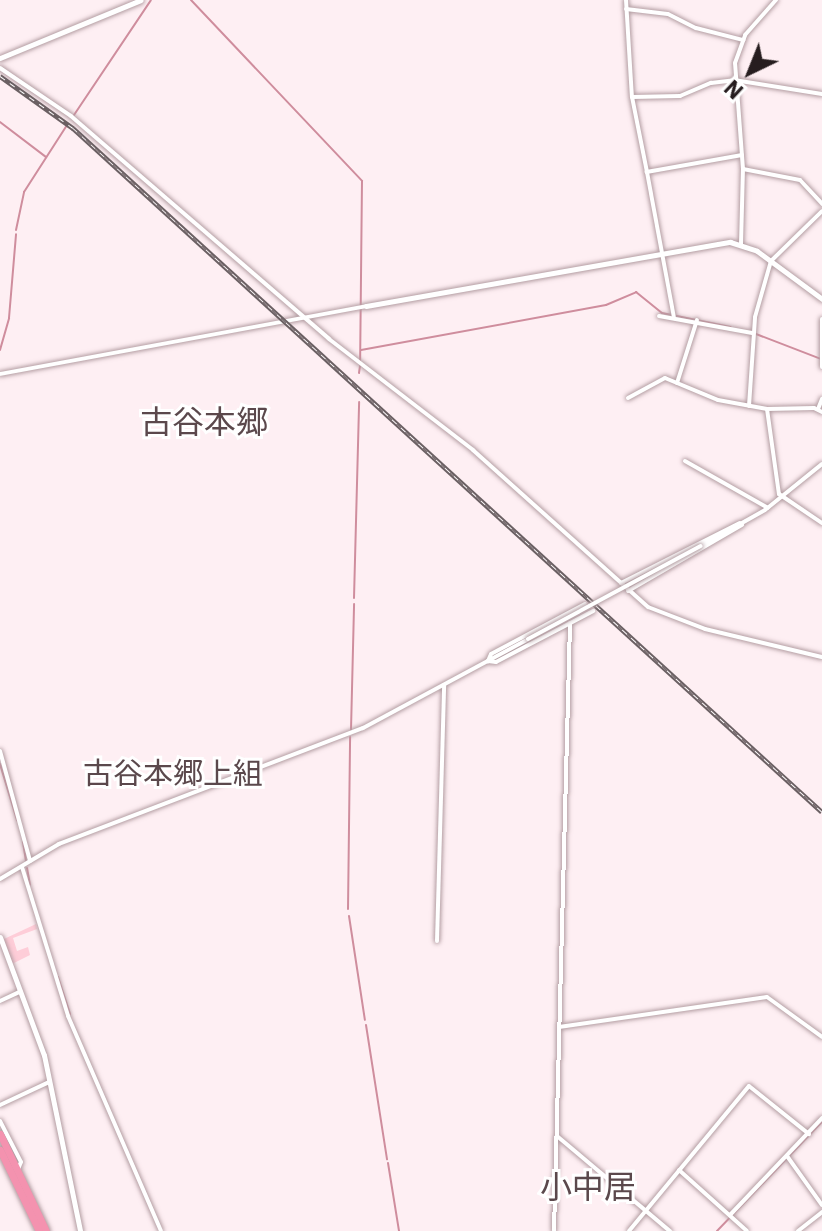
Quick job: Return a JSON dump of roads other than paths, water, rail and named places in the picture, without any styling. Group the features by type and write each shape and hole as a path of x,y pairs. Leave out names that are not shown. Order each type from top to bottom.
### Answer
{"highway":[{"path":"0,1134 46,1231"},
{"path":"0,1150 39,1231"}],"street":[{"path":"0,58 141,0"},
{"path":"626,0 632,97 674,317"},
{"path":"741,244 743,169 734,80 743,40 776,0"},
{"path":"626,9 668,14 696,28 743,40"},
{"path":"0,68 71,116 305,318 473,450 628,591 666,617 822,657"},
{"path":"632,97 680,96 734,80 822,94"},
{"path":"647,172 742,155"},
{"path":"743,169 800,180 822,204"},
{"path":"749,406 753,333 771,261 822,211"},
{"path":"0,374 663,253 741,244 771,261 822,299"},
{"path":"659,316 697,320 753,333"},
{"path":"822,319 822,367"},
{"path":"677,383 697,320"},
{"path":"628,398 665,378 767,409 820,410 822,399"},
{"path":"767,409 781,498 822,523"},
{"path":"685,461 768,508"},
{"path":"0,879 59,844 356,731 743,523 768,508 822,464"},
{"path":"620,584 735,522 743,523"},
{"path":"628,591 740,530 743,523"},
{"path":"488,661 491,654 585,604"},
{"path":"488,661 496,662 593,611"},
{"path":"554,1231 570,623"},
{"path":"437,941 444,685"},
{"path":"0,751 30,861"},
{"path":"22,867 68,1016 161,1231"},
{"path":"0,937 3,960 19,992 49,1082 80,1231"},
{"path":"0,1001 19,992"},
{"path":"559,1027 767,997 822,1037"},
{"path":"0,1105 49,1082"},
{"path":"629,1231 749,1086 809,1134"},
{"path":"730,1215 822,1118"},
{"path":"0,1121 21,1162 18,1169"},
{"path":"557,1136 670,1231"},
{"path":"787,1156 822,1205"},
{"path":"679,1170 747,1231"},
{"path":"798,1231 822,1212"}],"waterway":[{"path":"74,115 151,0"},
{"path":"191,0 362,181 360,360"},
{"path":"0,122 46,157"},
{"path":"16,230 24,192 67,125"},
{"path":"0,350 9,318 16,234"},
{"path":"361,350 606,305 636,292 662,313 731,327"},
{"path":"756,334 821,359"},
{"path":"359,373 360,366"},
{"path":"354,598 359,402"},
{"path":"351,730 354,604"},
{"path":"348,909 350,737"},
{"path":"0,764 17,820"},
{"path":"23,842 26,861"},
{"path":"27,868 30,885"},
{"path":"349,916 365,1020"},
{"path":"58,977 70,1014"},
{"path":"366,1025 387,1159"},
{"path":"717,1231 822,1122"},
{"path":"388,1163 399,1231"}],"railway":[{"path":"0,76 73,128 822,812"}],"district":[{"name":"古谷本郷","path":"204,421"},
{"name":"古谷本郷上組","path":"173,773"},
{"name":"小中居","path":"588,1186"}]}
